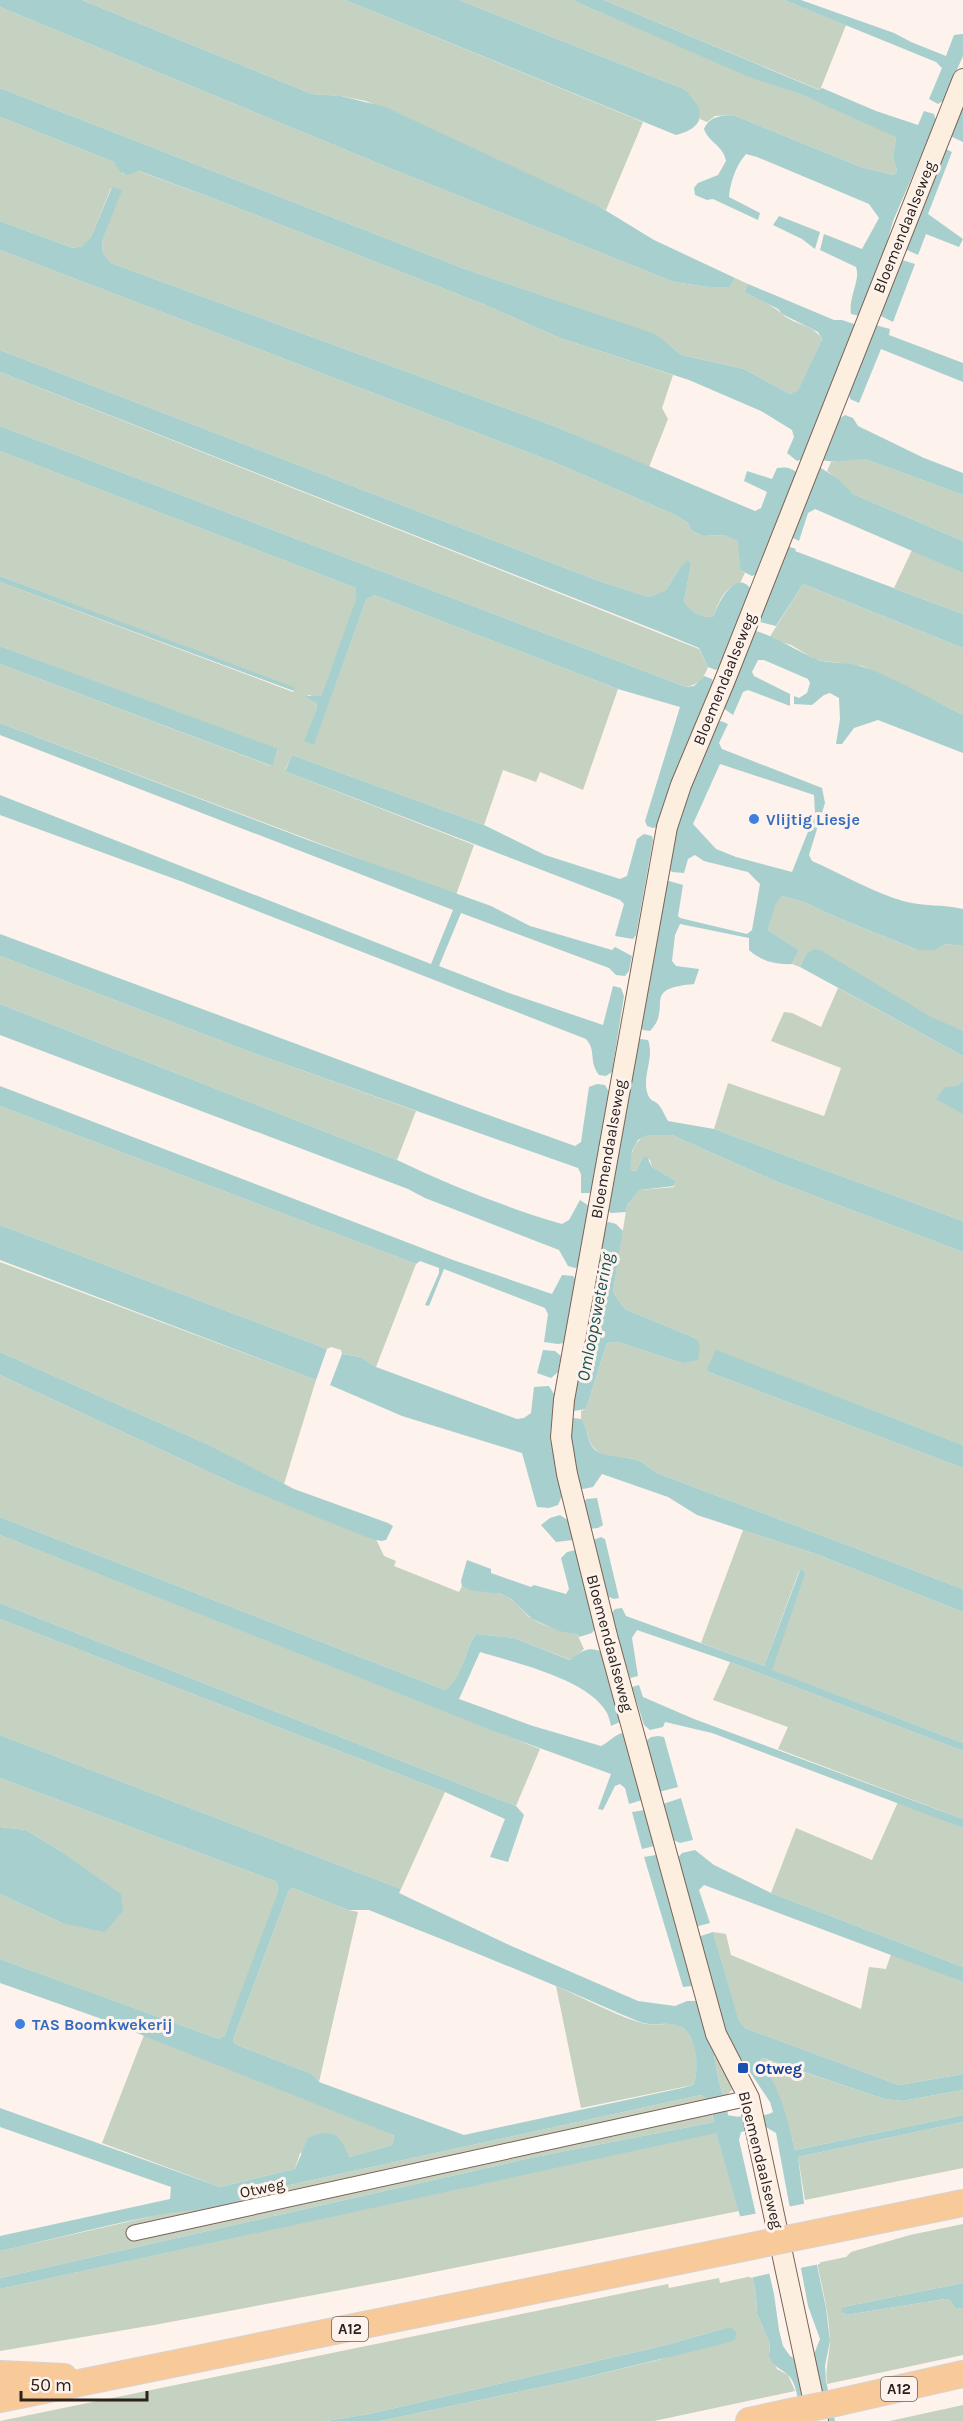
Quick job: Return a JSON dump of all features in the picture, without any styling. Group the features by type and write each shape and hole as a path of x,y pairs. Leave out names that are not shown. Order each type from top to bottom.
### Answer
{"highway":[{"name":"A12","path":"0,2399 963,2203"},
{"name":"A12","path":"0,2374 107,2379"},
{"name":"A12","path":"749,2421 795,2411 827,2412 963,2374"}],"street":[{"name":"Bloemendaalseweg","path":"827,2412 753,2114 716,2034 607,1636 567,1474 561,1437 564,1400 667,827 681,785 725,680 963,80"},
{"name":"Otweg","path":"134,2234 753,2114"}],"green space":[{"path":"82,0 345,0 643,122 606,210 366,101 312,94"},
{"path":"459,0 572,0 749,76 800,94 888,132 896,137 893,158 897,171 894,175 861,167 733,115 715,116 707,122 700,119 696,102 684,89"},
{"path":"604,0 784,0 846,25 820,90"},
{"path":"0,7 392,169 674,282 708,287 730,287 735,278 748,284 744,292 769,304 787,318 814,330 822,339 798,392 790,394 744,369 682,355 672,347 616,321 465,269 0,88"},
{"path":"0,117 114,162 123,174 138,171 215,199 483,304 560,338 673,375 662,408 668,419 649,467 554,426 111,263 103,253 102,242 121,191 111,188 91,237 84,246 73,248 0,221"},
{"path":"0,250 556,463 675,515 688,523 692,531 703,536 724,535 739,541 740,570 745,573 740,583 730,588 723,596 713,617 700,615 692,611 684,601 691,565 681,566 666,590 649,597 599,581 0,350"},
{"path":"0,372 699,649 708,667 697,683 686,687 0,426"},
{"path":"0,451 356,588 357,600 321,696 308,695 306,698 316,703 317,708 305,741 314,744 366,600 374,595 618,689 583,790 540,772 536,782 503,770 484,825 292,755 285,770 287,772 474,845 456,895 0,723 0,664 271,766 278,750 0,646 0,582 293,692 295,689 0,576"},
{"path":"852,458 865,459 963,495 963,541 853,494 827,471 831,462"},
{"path":"912,550 963,573 963,614 894,588"},
{"path":"803,584 963,648 963,715 862,666 816,660 791,645 769,638"},
{"path":"782,896 804,902 918,950 935,950 946,944 963,946 963,1031 948,1026 806,954 800,967 792,964 799,950 768,930 776,902"},
{"path":"0,956 253,1053 416,1111 397,1160 0,1004"},
{"path":"838,988 963,1056 963,1080 957,1086 954,1107 963,1114 963,1221 714,1129 728,1083 824,1116 841,1068 771,1041 784,1012 792,1013 821,1027"},
{"path":"0,1106 416,1264 376,1367 361,1357 342,1354 341,1350 331,1347 327,1349 0,1225"},
{"path":"647,1134 672,1135 775,1181 963,1252 963,1445 717,1351 706,1371 963,1468 963,1589 657,1473 637,1460 604,1455 592,1445 581,1419 581,1411 586,1409 607,1343 618,1342 682,1363 697,1339 625,1309 613,1292 627,1205 640,1190 674,1187 676,1181 652,1167 650,1160 643,1157 636,1171 630,1170 633,1149 638,1141"},
{"path":"0,1262 316,1380 284,1484 207,1444 0,1352"},
{"path":"0,1375 237,1485 376,1539 384,1556 396,1561 394,1566 459,1592 462,1586 503,1595 512,1600 532,1619 577,1634 584,1649 571,1660 514,1638 476,1634 471,1641 460,1672 452,1685 445,1690 0,1517"},
{"path":"743,1530 816,1554 963,1612 963,1743 771,1670 806,1572 799,1571 764,1666 701,1643"},
{"path":"0,1535 540,1749 516,1806 0,1603"},
{"path":"0,1619 445,1792 401,1889 0,1735"},
{"path":"730,1662 963,1751 963,1819 778,1749 788,1727 713,1700"},
{"path":"0,1778 277,1882 278,1892 262,1941 225,2035 219,2039 0,1959 0,1894 62,1923 85,1869 26,1830 0,1827"},
{"path":"898,1802 963,1828 963,1967 771,1893 796,1828 872,1860"},
{"path":"293,1888 358,1912 319,2082 312,2074 235,2044 233,2040 289,1890"},
{"path":"713,1932 726,1934 731,1955 861,2009 869,1967 886,1969 891,1954 963,1982 963,2074 899,2085 745,2028 739,2022"},
{"path":"556,1986 632,2020 647,2024 674,2024 683,2028 695,2047 697,2063 693,2085 581,2108"},
{"path":"696,2001 701,2002 732,2090 724,2098 714,2055"},
{"path":"144,2035 394,2134 392,2145 349,2157 300,2153 295,2169 220,2187 102,2143"},
{"path":"762,2058 884,2099 902,2101 963,2090 963,2115 795,2150 781,2104 760,2060"},
{"path":"701,2095 709,2102 714,2122 535,2157 0,2278 0,2251 162,2214 243,2199 253,2193"},
{"path":"963,2122 963,2168 805,2200 798,2157"},
{"path":"716,2133 739,2211 394,2280 0,2351 0,2289"},
{"path":"963,2224 963,2283 843,2307 842,2313 846,2315 950,2300 956,2309 963,2308 963,2355 827,2384 830,2333 817,2263 846,2257 851,2252 910,2235"},
{"path":"752,2276 757,2314 770,2344 769,2352 777,2369 788,2375 795,2391 654,2421 380,2421 658,2360 737,2335 734,2330 726,2328 666,2345 369,2414 326,2421 0,2421 668,2284 669,2288 719,2278 720,2283"},
{"path":"963,2405 963,2421 890,2421"}],"water":[{"path":"0,0 82,0 312,94 341,96 385,107 600,207 654,240 735,278 730,287 708,287 674,282 392,169 0,7"},
{"path":"345,0 459,0 684,89 699,110 698,122 693,128 676,135"},
{"path":"572,0 604,0 819,90 822,88 876,111 918,125 924,111 934,114 936,121 893,221 883,256 860,316 851,314 851,301 857,277 856,267 820,250 824,234 862,249 879,218 869,204 746,154 734,174 729,197 760,213 758,220 713,199 707,200 695,195 694,188 698,183 718,175 726,161 722,151 709,138 704,129 712,119 733,115 861,167 894,175 897,171 893,158 896,137 800,94 749,77"},
{"path":"784,0 801,0 894,33 946,56 954,35 963,34 963,56 943,101 938,104 929,99 942,68 936,62"},
{"path":"0,88 465,269 655,334 682,355 744,369 790,394 798,391 822,339 818,332 744,292 748,284 834,320 854,324 855,328 803,459 797,461 787,453 794,437 792,430 761,411 689,380 560,338 483,304 215,199 139,171 127,175 120,172 114,162 0,117"},
{"path":"963,98 963,142 950,136"},
{"path":"946,149 952,152 928,214 963,239 959,247 926,234 918,255 904,246"},
{"path":"112,187 122,190 102,242 103,253 111,263 554,426 755,511 761,508 767,492 744,481 747,471 772,479 777,468 785,468 797,473 757,574 752,576 740,570 738,541 724,535 703,536 692,531 688,523 675,515 556,463 0,250 0,221 73,248 83,246 91,237"},
{"path":"779,216 820,232 815,249 802,239 773,225"},
{"path":"899,259 915,264 893,322 879,315"},
{"path":"875,325 890,329 889,335 963,363 963,382 881,349 859,403 850,399 849,388"},
{"path":"0,350 599,581 649,597 666,590 681,566 688,560 691,565 684,601 689,608 700,615 713,617 723,597 733,585 745,584 751,589 719,668 716,670 708,667 699,648 0,372"},
{"path":"845,415 853,418 858,426 924,458 963,473 963,495 865,459 823,460 821,454 834,422"},
{"path":"0,426 686,687 694,686 704,676 712,679 713,683 667,794 657,827 647,826 645,821 680,707 618,689 374,595 366,600 314,745 304,741 317,708 316,703 306,698 307,696 321,696 356,600 356,588 0,451"},
{"path":"821,468 838,479 853,494 963,541 963,573 815,509 808,513 799,541 791,537 816,469"},
{"path":"787,546 963,614 963,648 803,584 776,626 760,622 757,619"},
{"path":"0,576 288,685 295,688 294,691 0,582"},
{"path":"756,631 813,658 825,662 857,665 875,672 963,715 963,753 878,720 854,728 842,744 836,744 840,719 839,698 830,693 812,705 794,704 794,696 799,698 807,693 810,683 808,679 764,660 758,660 752,672 754,676 790,694 790,706 748,690 743,692 733,715 723,708 752,633"},
{"path":"0,646 278,749 272,766 0,664"},
{"path":"721,721 728,724 719,743 722,749 822,788 825,803 809,855 812,861 868,888 903,901 963,909 963,946 946,944 935,950 918,950 804,902 782,896 776,903 768,930 799,950 792,964 775,963 759,957 749,950 749,938 680,924 675,935 672,961 676,966 699,969 694,984 677,986 662,994 657,1022 650,1031 643,1030 639,1026 663,883 669,881 683,885 678,916 680,918 747,934 752,930 760,884 748,872 704,861 695,855 688,859 684,873 672,872 667,868 681,813 716,724","holes":["720,764 814,795 815,814 792,872 736,857 716,849 693,824"]},
{"path":"0,723 308,840 491,906 530,926 612,950 615,947 632,956 629,971 625,976 616,975 609,968 461,913 439,966 603,1025 613,986 621,988 624,996 612,1072 606,1076 599,1075 586,1039 183,882 0,815 0,795 431,964 453,910 0,735"},
{"path":"292,755 484,825 545,855 620,879 627,876 637,839 644,834 652,836 636,935 633,939 615,936 624,904 620,900 287,772 285,771"},
{"path":"0,934 575,1146 581,1142 589,1087 597,1084 605,1085 609,1092 592,1193 581,1193 581,1174 578,1168 253,1053 0,956"},
{"path":"815,949 931,1017 963,1031 963,1056 800,967 806,954"},
{"path":"0,1004 520,1210 562,1224 569,1220 580,1200 589,1206 579,1266 575,1268 568,1266 559,1250 425,1198 408,1189 0,1035"},
{"path":"640,1039 648,1040 650,1047 646,1081 648,1095 657,1103 668,1121 714,1129 963,1221 963,1252 775,1181 672,1135 647,1135 638,1140 632,1151 630,1170 636,1171 643,1157 647,1157 652,1167 676,1181 674,1186 640,1190 627,1205 626,1212 611,1213 607,1209 634,1042"},
{"path":"963,1080 963,1114 936,1099 945,1087 957,1086"},
{"path":"0,1086 453,1260 552,1294 562,1275 573,1276 576,1280 564,1343 544,1342 548,1314 545,1308 444,1269 429,1306 425,1305 439,1268 420,1261 416,1264 0,1106"},
{"name":"Omloopswetering","path":"609,1222 616,1224 623,1231 613,1292 625,1309 697,1339 700,1347 698,1360 682,1363 618,1342 607,1343 586,1409 574,1411 571,1408 604,1224"},
{"path":"0,1225 327,1349 316,1380 0,1260"},
{"path":"543,1350 555,1351 561,1356 558,1372 551,1378 537,1373"},
{"path":"716,1350 963,1445 963,1468 706,1371"},
{"path":"0,1352 207,1444 294,1489 393,1526 386,1540 369,1538 237,1485 0,1375"},
{"path":"342,1354 361,1357 376,1367 517,1419 524,1418 531,1413 534,1387 549,1386 554,1394 550,1438 562,1496 558,1505 549,1508 537,1507 522,1453 402,1416 330,1385"},
{"path":"581,1419 584,1423 591,1445 598,1452 637,1460 657,1473 963,1589 963,1612 816,1554 697,1515 668,1497 602,1474 593,1487 583,1489 576,1484 570,1420"},
{"path":"597,1498 603,1525 588,1529 582,1508 586,1499"},
{"path":"560,1515 569,1521 573,1540 556,1542 541,1525 550,1518"},
{"path":"0,1517 445,1690 460,1671 476,1634 514,1638 570,1660 586,1650 593,1649 603,1652 622,1721 611,1726 607,1713 598,1701 584,1691 550,1674 480,1652 459,1699 533,1726 601,1746 622,1733 625,1736 642,1800 629,1804 625,1788 620,1784 615,1786 603,1810 598,1809 611,1774 496,1732 0,1535"},
{"path":"601,1537 605,1539 619,1598 606,1596 591,1541"},
{"path":"576,1550 598,1625 592,1633 579,1637 577,1634 559,1631 532,1619 511,1599 501,1594 470,1590 462,1586 461,1581 467,1560 491,1569 491,1573 531,1587 534,1585 566,1594 569,1589 561,1558 567,1552"},
{"path":"800,1570 806,1572 772,1670 963,1743 963,1751 730,1662 637,1630 632,1638 638,1676 630,1678 611,1614 615,1609 622,1608 626,1616 764,1666"},
{"path":"0,1603 516,1806 524,1815 508,1862 490,1857 505,1819 445,1792 0,1619"},
{"path":"639,1685 643,1697 694,1719 963,1819 963,1828 712,1733 665,1722 663,1727 650,1730 644,1725 632,1687"},
{"path":"0,1735 401,1889 399,1893 507,1944 638,2001 675,2006 687,2001 696,2001 714,2055 724,2098 709,2102 701,2095 253,2193 233,2202 210,2208 143,2218 0,2251 0,2236 170,2199 171,2187 0,2127 0,2108 220,2187 295,2169 308,2138 317,2135 330,2133 335,2135 349,2157 392,2145 394,2135 99,2018 0,1983 0,1959 219,2039 225,2035 278,1892 277,1882 0,1778","holes":["293,1888 348,1910 369,1910 640,2022 681,2027 691,2037 696,2053 693,2085 464,2135 319,2082 312,2074 235,2044 233,2040 289,1890"]},
{"path":"658,1736 664,1737 678,1787 659,1792 646,1741"},
{"path":"681,1798 693,1840 680,1843 671,1839 663,1804"},
{"path":"645,1810 654,1846 642,1849 632,1812"},
{"path":"0,1827 26,1830 62,1852 121,1894 123,1911 105,1932 62,1923 0,1894"},
{"path":"695,1850 714,1865 771,1893 963,1967 963,1982 704,1885 699,1890 710,1923 695,1927 676,1860 682,1853"},
{"path":"656,1855 692,1986 683,1987 644,1857"},
{"path":"713,1932 739,2021 745,2028 899,2085 963,2074 963,2090 902,2101 884,2099 763,2058 760,2060 778,2092 795,2150 963,2115 963,2122 798,2157 804,2203 826,2308 830,2341 825,2366 826,2381 835,2421 826,2421 813,2357 820,2339 808,2306 776,2133 766,2127 741,2132 739,2140 774,2294 783,2346 790,2356 797,2360 810,2421 801,2421 794,2384 788,2375 775,2365 769,2355 770,2344 757,2314 756,2295 740,2216 716,2133 0,2289 0,2278 535,2157 714,2122 712,2112 727,2108 728,2115 732,2116 770,2114 773,2112 770,2102 726,2036 698,1937"},
{"path":"963,2283 963,2308 956,2309 950,2300 945,2299 846,2315 841,2312 843,2307"},
{"path":"732,2328 737,2333 735,2339 730,2342 575,2380 380,2421 326,2421 369,2414 666,2345"}],"pier":[{"path":"808,2203 820,2264 800,2268 787,2207"},
{"path":"759,2213 772,2273 750,2278 737,2217"}],"place":[{"name":"Vlijtig Liesje","path":"754,819"},
{"name":"TAS Boomkwekerij","path":"20,2024"},
{"name":"Otweg","path":"743,2068"}]}
